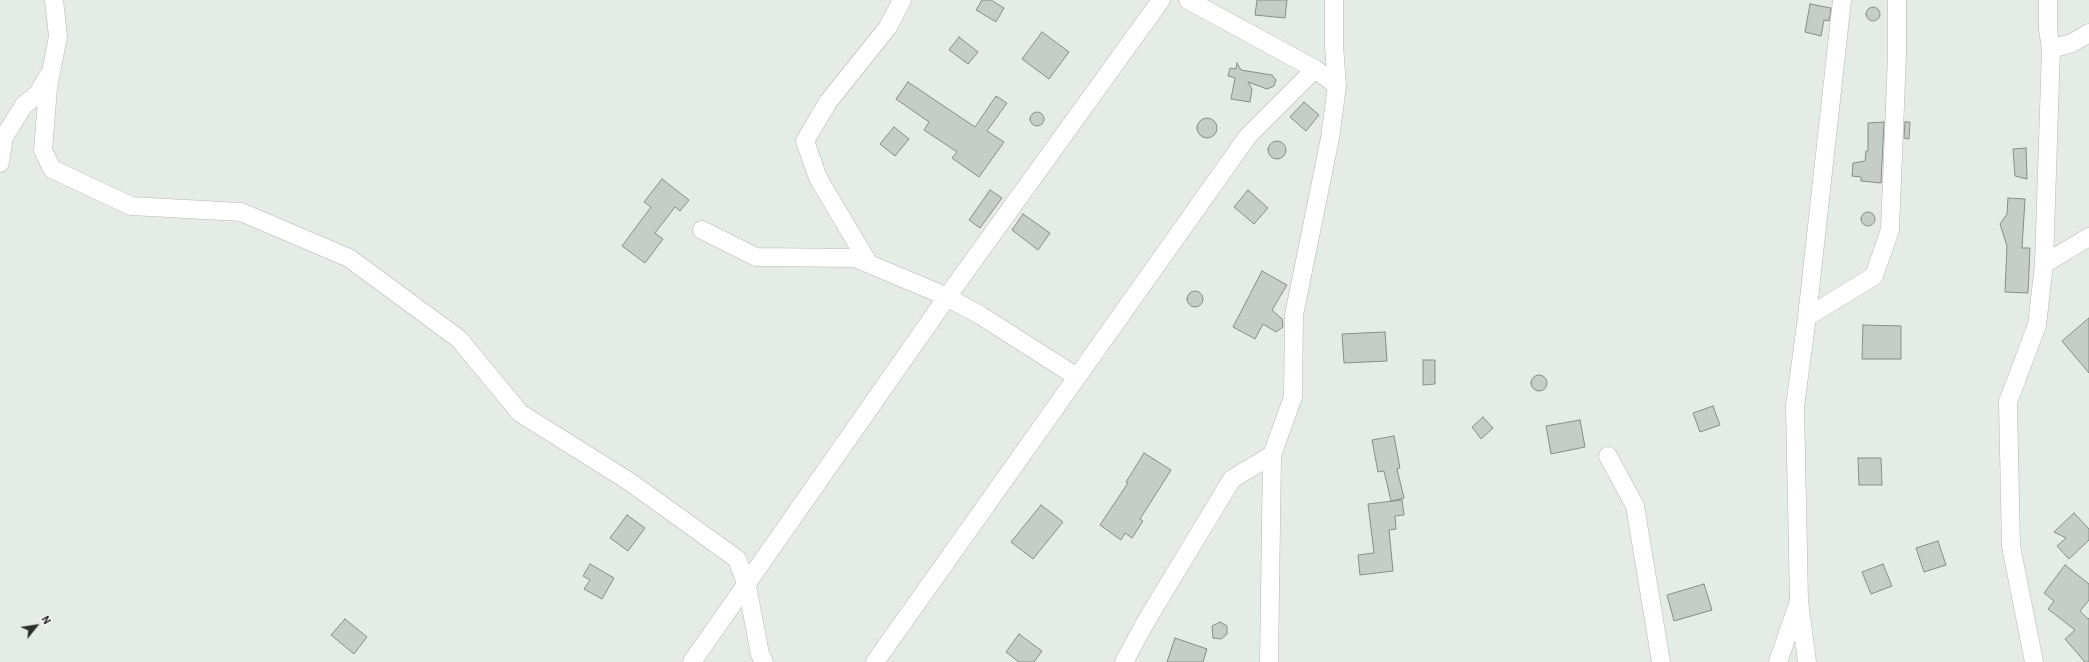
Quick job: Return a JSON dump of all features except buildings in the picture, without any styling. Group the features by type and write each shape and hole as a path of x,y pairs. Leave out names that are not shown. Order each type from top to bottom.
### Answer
{"street":[{"path":"54,0 58,36 48,88 44,150 52,169 131,206 241,212 349,258 459,339 520,413 630,482 737,559 747,586 760,654 764,662"},
{"path":"869,264 818,178 806,141 828,102 888,27 902,0"},
{"path":"692,662 747,586 948,297 1161,0"},
{"path":"1188,0 1315,69 1338,86"},
{"path":"1268,662 1272,455 1293,397 1294,315 1330,138 1338,86 1334,45 1334,0"},
{"path":"1807,662 1799,601 1795,406 1808,317 1842,0"},
{"path":"1808,317 1874,276 1890,230 1898,55 1897,0"},
{"path":"2034,662 2011,546 2008,402 2038,325 2044,264 2051,49 2048,29 2048,0"},
{"path":"2051,49 2072,43 2089,33"},
{"path":"875,662 1248,136 1315,69"},
{"path":"0,163 4,137 24,105 37,95 52,70"},
{"path":"702,230 756,257 855,258 948,297 980,315 1077,377"},
{"path":"2044,264 2089,237"},
{"path":"1124,662 1145,623 1232,479 1272,455"},
{"path":"1608,456 1634,506 1662,662"},
{"path":"1778,662 1799,601"}]}
